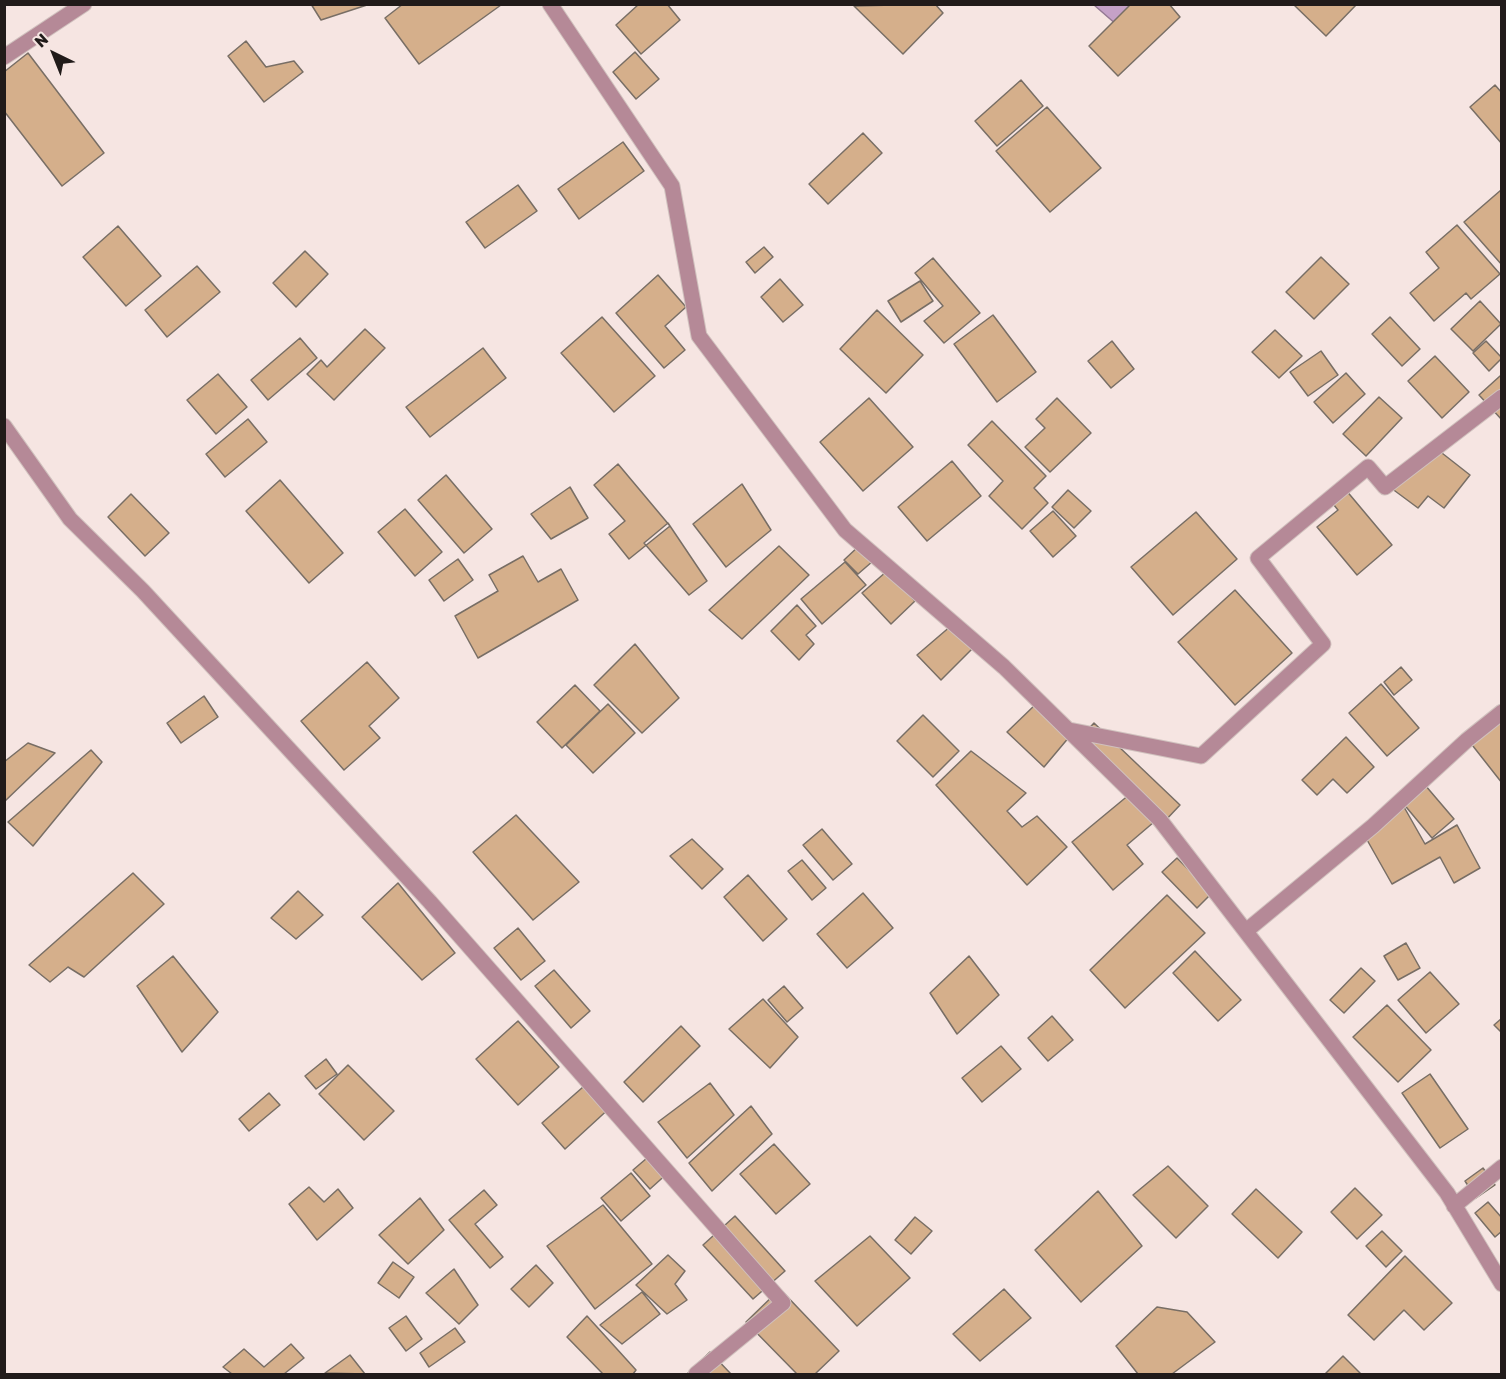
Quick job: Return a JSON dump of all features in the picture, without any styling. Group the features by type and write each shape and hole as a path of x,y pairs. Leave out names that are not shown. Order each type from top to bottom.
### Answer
{"street":[{"path":"4,57 84,4"},
{"path":"550,4 672,186 699,336 846,530 1005,667 1160,820 1454,1206 1502,1284"},
{"path":"1069,730 1200,756 1323,644 1258,558 1368,466 1385,487 1502,397"},
{"path":"4,426 70,519 143,591 430,902 783,1303 696,1374"},
{"path":"1246,931 1373,826 1467,740 1502,712"},
{"path":"1454,1206 1502,1167"}],"shaded area":[{"path":"1094,5 1135,5 1117,25"}],"building":[{"path":"311,4 370,4 321,20"},
{"path":"403,4 501,5 419,64 385,18"},
{"path":"639,4 667,4 680,20 641,54 616,25"},
{"path":"935,4 943,13 903,54 854,6"},
{"path":"1131,4 1169,4 1180,17 1118,76 1089,46"},
{"path":"1293,4 1357,4 1326,36"},
{"path":"246,41 266,67 294,61 303,72 264,102 228,56"},
{"path":"635,52 659,79 636,99 613,72"},
{"path":"28,53 104,153 62,186 4,111 4,72"},
{"path":"1021,80 1043,106 997,146 975,121"},
{"path":"1495,85 1502,93 1502,144 1470,107"},
{"path":"1047,107 1101,168 1050,212 996,151"},
{"path":"863,133 882,153 828,204 809,184"},
{"path":"623,142 644,171 579,219 558,189"},
{"path":"518,185 537,211 485,248 466,222"},
{"path":"1502,191 1502,265 1464,222"},
{"path":"1457,225 1500,274 1471,299 1466,293 1434,321 1410,293 1439,268 1426,252"},
{"path":"118,226 161,276 126,306 83,257"},
{"path":"764,247 773,257 755,273 746,262"},
{"path":"305,251 328,274 296,307 273,283"},
{"path":"1321,257 1349,284 1314,319 1286,292"},
{"path":"933,258 980,313 944,343 924,321 943,306 915,273"},
{"path":"197,266 220,292 167,337 145,310"},
{"path":"658,275 686,307 665,326 685,350 664,368 616,313"},
{"path":"780,279 803,305 783,322 761,297"},
{"path":"920,281 933,301 901,322 888,301"},
{"path":"1480,301 1501,324 1473,351 1451,329"},
{"path":"877,310 923,355 886,393 840,349"},
{"path":"993,315 1036,372 997,402 954,344"},
{"path":"602,317 655,376 614,412 561,353"},
{"path":"1390,317 1420,349 1402,366 1372,334"},
{"path":"365,329 385,348 334,400 307,374 321,360 327,367"},
{"path":"1275,330 1302,356 1279,378 1252,352"},
{"path":"300,338 317,358 268,400 251,380"},
{"path":"1112,341 1134,369 1111,388 1088,361"},
{"path":"1486,341 1502,358 1489,371 1473,353"},
{"path":"483,348 506,378 430,437 406,407"},
{"path":"1321,351 1338,375 1308,396 1290,372"},
{"path":"1435,356 1469,392 1442,418 1408,381"},
{"path":"1346,373 1365,394 1333,423 1314,402"},
{"path":"218,374 247,407 216,434 187,400"},
{"path":"1500,376 1502,378 1502,420 1479,395"},
{"path":"1379,397 1402,418 1366,456 1343,434"},
{"path":"869,398 913,447 863,491 820,442"},
{"path":"1057,398 1091,433 1050,472 1025,447 1045,428 1036,419"},
{"path":"248,419 267,442 225,477 206,454"},
{"path":"992,421 1046,476 1034,488 1048,503 1022,529 989,496 1003,481 968,445"},
{"path":"1433,446 1470,475 1444,508 1428,496 1418,508 1387,485"},
{"path":"952,461 981,496 927,541 898,507"},
{"path":"618,464 670,526 629,559 609,534 625,521 594,485"},
{"path":"446,475 492,529 464,553 418,500"},
{"path":"280,480 343,553 309,583 246,511"},
{"path":"1340,483 1392,545 1357,575 1317,527 1338,510 1325,494"},
{"path":"742,484 771,530 726,567 693,524"},
{"path":"570,487 588,518 551,539 531,514"},
{"path":"1068,490 1091,511 1074,528 1052,507"},
{"path":"131,494 169,533 145,556 108,517"},
{"path":"405,509 442,552 415,576 378,532"},
{"path":"1053,511 1076,536 1053,557 1030,531"},
{"path":"1196,512 1237,559 1173,615 1131,567"},
{"path":"668,523 707,581 689,595 644,543"},
{"path":"860,545 873,561 858,574 844,560"},
{"path":"779,546 809,575 742,639 709,610"},
{"path":"523,556 538,582 561,569 578,600 478,658 455,616 498,591 489,575"},
{"path":"458,559 473,580 444,601 429,580"},
{"path":"845,562 866,585 822,624 801,599"},
{"path":"887,571 915,601 891,624 862,593"},
{"path":"1235,590 1292,653 1235,705 1178,642"},
{"path":"797,605 816,626 806,635 814,644 799,660 771,631"},
{"path":"952,625 973,648 941,680 917,655"},
{"path":"635,644 679,698 642,733 594,685"},
{"path":"367,662 399,698 369,726 380,738 344,770 301,721"},
{"path":"1401,667 1412,680 1394,695 1384,682"},
{"path":"1381,684 1419,728 1387,756 1349,713"},
{"path":"575,685 600,711 562,748 537,722"},
{"path":"204,696 218,717 181,743 167,723"},
{"path":"1037,703 1070,736 1044,767 1007,732"},
{"path":"608,704 635,733 593,773 566,745"},
{"path":"923,715 959,751 933,777 897,741"},
{"path":"1502,716 1502,783 1469,741"},
{"path":"1094,723 1180,805 1163,823 1077,741"},
{"path":"1346,737 1374,767 1347,793 1333,779 1317,795 1302,780"},
{"path":"28,743 55,753 4,802 4,762"},
{"path":"91,750 102,762 33,846 8,822"},
{"path":"971,751 1026,793 1007,811 1022,827 1037,816 1067,847 1027,885 936,785"},
{"path":"1419,778 1454,819 1432,838 1397,796"},
{"path":"1130,794 1154,822 1127,845 1143,864 1113,890 1072,842"},
{"path":"1404,807 1425,844 1457,825 1480,868 1454,883 1440,857 1392,884 1362,831"},
{"path":"516,815 579,882 533,920 473,852"},
{"path":"822,829 852,864 833,880 803,845"},
{"path":"692,839 723,869 702,889 670,856"},
{"path":"1177,858 1212,893 1197,908 1162,872"},
{"path":"802,860 826,888 812,900 788,871"},
{"path":"133,873 164,904 84,977 68,967 50,982 29,965"},
{"path":"748,875 787,919 763,941 724,897"},
{"path":"398,883 455,953 422,980 362,917"},
{"path":"298,891 323,915 296,939 271,918"},
{"path":"863,893 893,928 847,968 817,934"},
{"path":"1167,895 1205,933 1125,1008 1090,970"},
{"path":"518,928 545,961 521,980 494,948"},
{"path":"1406,943 1420,968 1398,980 1384,956"},
{"path":"1195,951 1241,1000 1218,1021 1173,973"},
{"path":"173,956 218,1012 182,1052 137,986"},
{"path":"969,956 999,995 957,1034 930,993"},
{"path":"1361,968 1375,981 1344,1013 1330,1000"},
{"path":"554,970 590,1011 571,1028 535,986"},
{"path":"1430,972 1459,1004 1426,1033 1398,1000"},
{"path":"784,986 803,1008 787,1022 768,1000"},
{"path":"763,999 798,1037 770,1068 729,1029"},
{"path":"1387,1005 1431,1050 1398,1082 1353,1037"},
{"path":"1052,1016 1073,1040 1048,1061 1028,1038"},
{"path":"1502,1018 1502,1033 1494,1025"},
{"path":"518,1021 559,1067 518,1105 476,1059"},
{"path":"681,1026 700,1046 643,1102 624,1082"},
{"path":"1001,1046 1021,1069 982,1102 962,1078"},
{"path":"326,1059 337,1074 316,1089 305,1076"},
{"path":"348,1065 394,1111 364,1140 319,1094"},
{"path":"1430,1074 1468,1129 1440,1148 1402,1093"},
{"path":"591,1080 613,1105 565,1149 542,1123"},
{"path":"710,1083 734,1115 687,1158 658,1122"},
{"path":"269,1093 280,1105 249,1131 239,1119"},
{"path":"751,1106 772,1134 712,1191 689,1163"},
{"path":"774,1144 810,1184 776,1214 740,1174"},
{"path":"654,1152 670,1171 650,1189 633,1170"},
{"path":"1168,1166 1208,1206 1176,1238 1133,1195"},
{"path":"1483,1168 1495,1185 1476,1198 1465,1181"},
{"path":"631,1173 650,1196 621,1221 601,1198"},
{"path":"309,1187 324,1202 338,1189 353,1208 317,1240 289,1204"},
{"path":"1355,1188 1382,1215 1357,1239 1331,1212"},
{"path":"1256,1189 1302,1232 1278,1258 1232,1214"},
{"path":"484,1190 497,1205 475,1224 503,1257 490,1268 449,1220"},
{"path":"1098,1191 1142,1246 1081,1302 1035,1250"},
{"path":"420,1198 444,1230 408,1264 379,1235"},
{"path":"1488,1202 1502,1218 1502,1231 1495,1237 1475,1213"},
{"path":"603,1205 652,1264 595,1309 547,1246"},
{"path":"735,1216 785,1271 753,1299 703,1245"},
{"path":"915,1217 932,1231 911,1254 895,1240"},
{"path":"1382,1231 1402,1251 1386,1267 1366,1246"},
{"path":"870,1236 910,1278 857,1326 815,1281"},
{"path":"668,1255 685,1271 675,1284 687,1300 667,1314 636,1285"},
{"path":"1405,1256 1452,1303 1424,1330 1404,1310 1374,1340 1348,1315"},
{"path":"393,1262 414,1277 399,1298 378,1283"},
{"path":"536,1265 553,1283 529,1307 511,1289"},
{"path":"454,1269 478,1305 459,1324 426,1293"},
{"path":"780,1289 839,1351 815,1374 797,1374 746,1322"},
{"path":"1004,1289 1031,1318 980,1361 953,1334"},
{"path":"642,1292 660,1314 622,1344 600,1325"},
{"path":"1157,1307 1187,1312 1215,1342 1172,1374 1138,1374 1116,1346"},
{"path":"406,1316 422,1339 406,1351 389,1328"},
{"path":"587,1316 636,1370 633,1374 603,1374 567,1337"},
{"path":"455,1328 465,1342 429,1367 420,1353"},
{"path":"291,1344 304,1358 284,1374 232,1374 223,1367 244,1349 264,1367"},
{"path":"710,1352 731,1374 687,1374"},
{"path":"350,1355 365,1374 325,1373"},
{"path":"1343,1356 1361,1374 1325,1374"}]}
